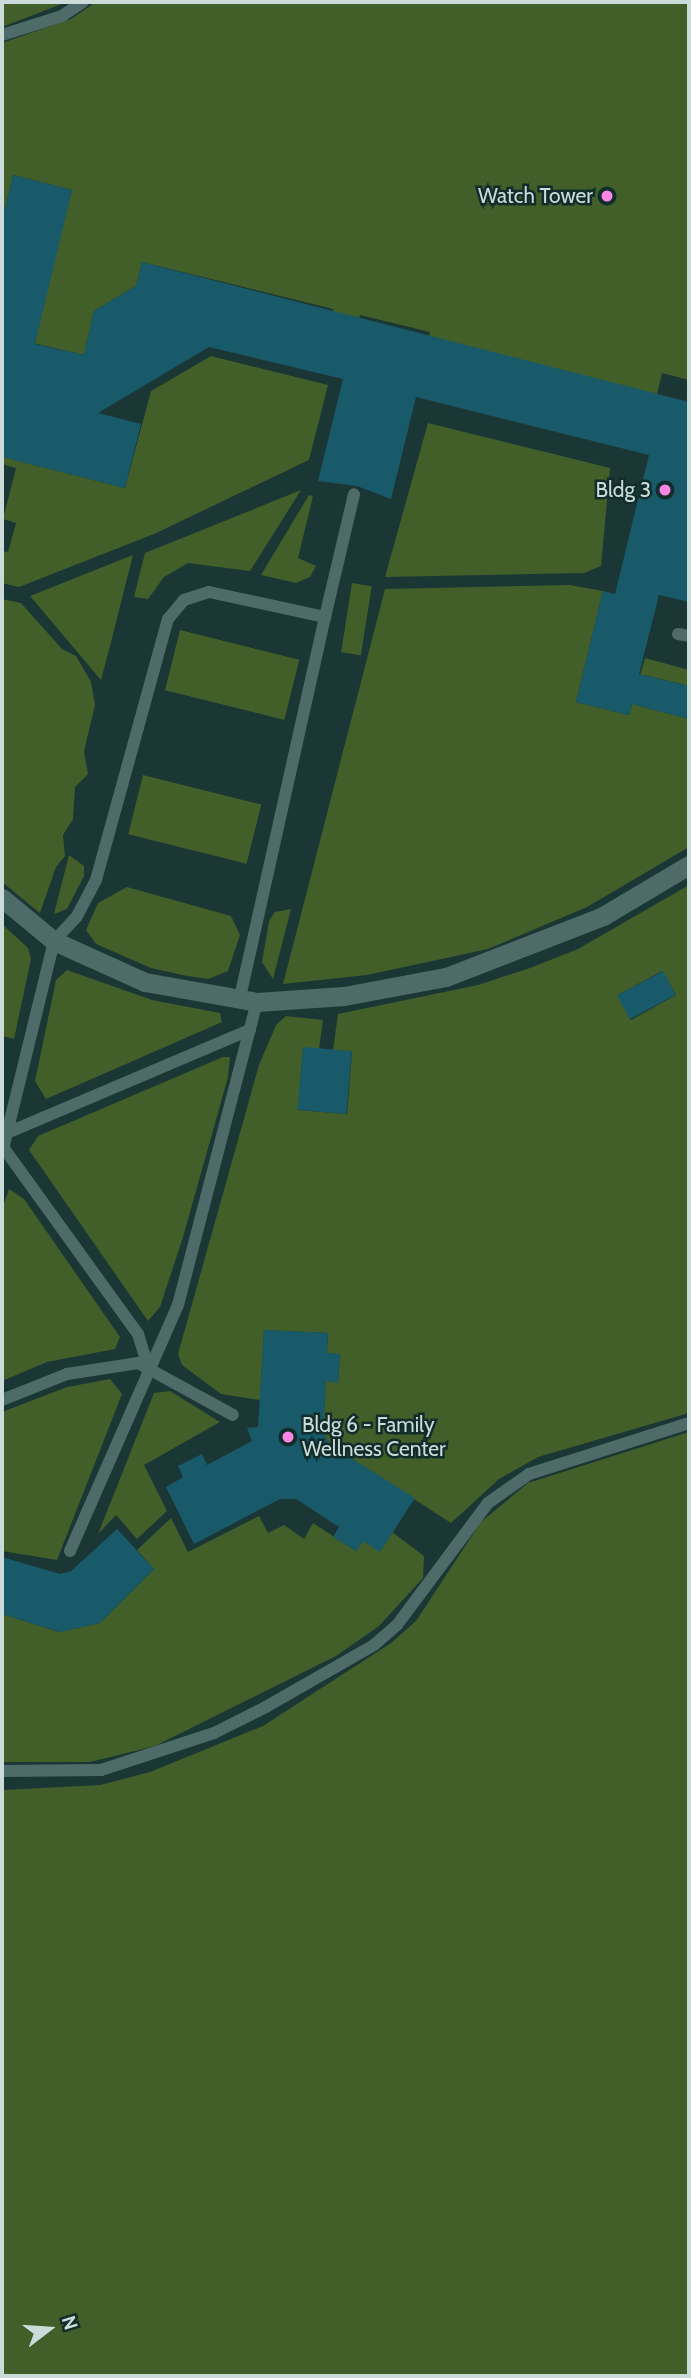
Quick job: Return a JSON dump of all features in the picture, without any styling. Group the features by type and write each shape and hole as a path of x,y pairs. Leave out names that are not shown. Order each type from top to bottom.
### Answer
{"street":[{"path":"2,898 54,941 145,982 248,1001 344,996 446,977 603,916 689,865"}],"lane":[{"path":"2,35 62,16 83,2"},
{"path":"70,1551 148,1367 178,1304 250,1030 248,1001 325,617 354,494"},
{"path":"148,1367 138,1334 2,1150 54,941 77,916 96,880 168,619 184,600 209,592 325,617"},
{"path":"7,1133 250,1030"},
{"path":"2,1400 67,1374 138,1363 233,1415"},
{"path":"2,1771 101,1770 214,1732 264,1708 374,1645 397,1625 488,1503 529,1474 689,1423"}],"green space":[{"path":"2,2 67,2 2,27"},
{"path":"96,2 689,2 689,380 662,373 657,394 423,361 430,332 360,315 354,340 328,333 333,309 142,262 136,286 94,311 84,355 33,343 72,190 13,175 2,221 2,43 71,19"},
{"path":"211,356 328,385 309,460 154,534 19,587 2,583 2,551 8,552 16,523 3,519 16,468 2,464 2,444 22,462 125,488 151,391"},
{"path":"428,423 610,468 601,566 584,573 385,577"},
{"path":"301,490 250,571 188,563 164,577 148,599 134,597 145,553"},
{"path":"309,495 313,496 298,558 316,566 310,577 296,583 261,575"},
{"path":"133,555 111,642 101,680 30,596"},
{"path":"352,583 372,586 361,655 341,652"},
{"path":"570,585 603,591 576,702 629,715 645,658 689,670 689,686 644,675 636,705 689,719 689,847 587,907 488,949 367,975 283,984 385,589"},
{"path":"2,599 21,603 62,649 76,656 91,682 95,705 84,751 88,774 75,787 73,819 63,835 65,856 56,867 40,913 2,882"},
{"path":"180,630 299,660 284,720 165,690"},
{"path":"143,775 261,805 247,864 128,834"},
{"path":"69,855 84,866 84,876 67,909 54,914"},
{"path":"689,885 689,1413 538,1457 499,1479 451,1523 330,1445 323,1432 326,1381 338,1382 340,1355 327,1353 328,1333 264,1330 260,1400 221,1394 182,1365 178,1354 259,1065 276,1025 286,1016 323,1020 319,1049 303,1048 298,1110 347,1114 352,1052 333,1050 338,1014 478,985 578,949","holes":["662,971 676,995 631,1020 618,995"]},
{"path":"127,887 231,916 240,935 228,971 208,979 187,976 151,968 96,944 86,930 98,903"},
{"path":"291,909 273,979 262,962 269,921 275,912"},
{"path":"2,924 28,948 31,959 14,1039 2,1036"},
{"path":"67,970 152,1000 220,1013 222,1022 46,1099 35,1081 56,980"},
{"path":"223,1057 230,1057 228,1077 183,1237 160,1307 148,1321 29,1150 38,1136"},
{"path":"9,1189 24,1199 120,1337 115,1349 47,1362 2,1381 2,1209"},
{"path":"110,1379 122,1394 57,1560 2,1551 2,1412 67,1387"},
{"path":"170,1391 220,1422 144,1465 167,1511 137,1539 116,1515 98,1534 154,1393"},
{"path":"689,1432 689,2376 2,2376 2,1790 100,1785 150,1772 263,1726 391,1643 416,1621 481,1522 528,1483"},
{"path":"259,1516 268,1533 284,1525 304,1539 313,1523 356,1551 363,1541 392,1532 424,1556 423,1578 379,1626 336,1656 155,1746 90,1762 2,1762 2,1614 59,1632 100,1623 154,1569 137,1550 171,1518 188,1552"}],"building":[{"name":"Bldg 3","path":"13,175 72,190 35,344 84,355 94,311 136,286 142,262 689,402 689,602 659,595 639,674 689,686 689,719 632,704 629,715 576,702 603,591 615,594 649,455 416,397 391,499 357,486 318,481 343,379 209,347 98,413 141,424 125,488 2,457 2,221"},
{"path":"663,971 676,995 630,1019 617,995"},
{"path":"303,1047 352,1051 346,1114 298,1110"},
{"name":"Bldg 6 - Family Wellness Center","path":"264,1330 328,1333 327,1353 340,1354 338,1383 326,1381 323,1432 330,1445 415,1498 380,1552 363,1541 356,1551 333,1537 339,1527 296,1499 280,1499 194,1544 166,1487 183,1477 178,1466 202,1454 207,1465 252,1441 247,1428 258,1427"},
{"path":"117,1529 154,1569 100,1623 60,1632 2,1614 2,1557 60,1574 71,1571"}],"place":[{"name":"Watch Tower","path":"607,196"},
{"name":"Bldg 3","path":"665,490"},
{"name":"Bldg 6 - Family Wellness Center","path":"288,1437"}]}
